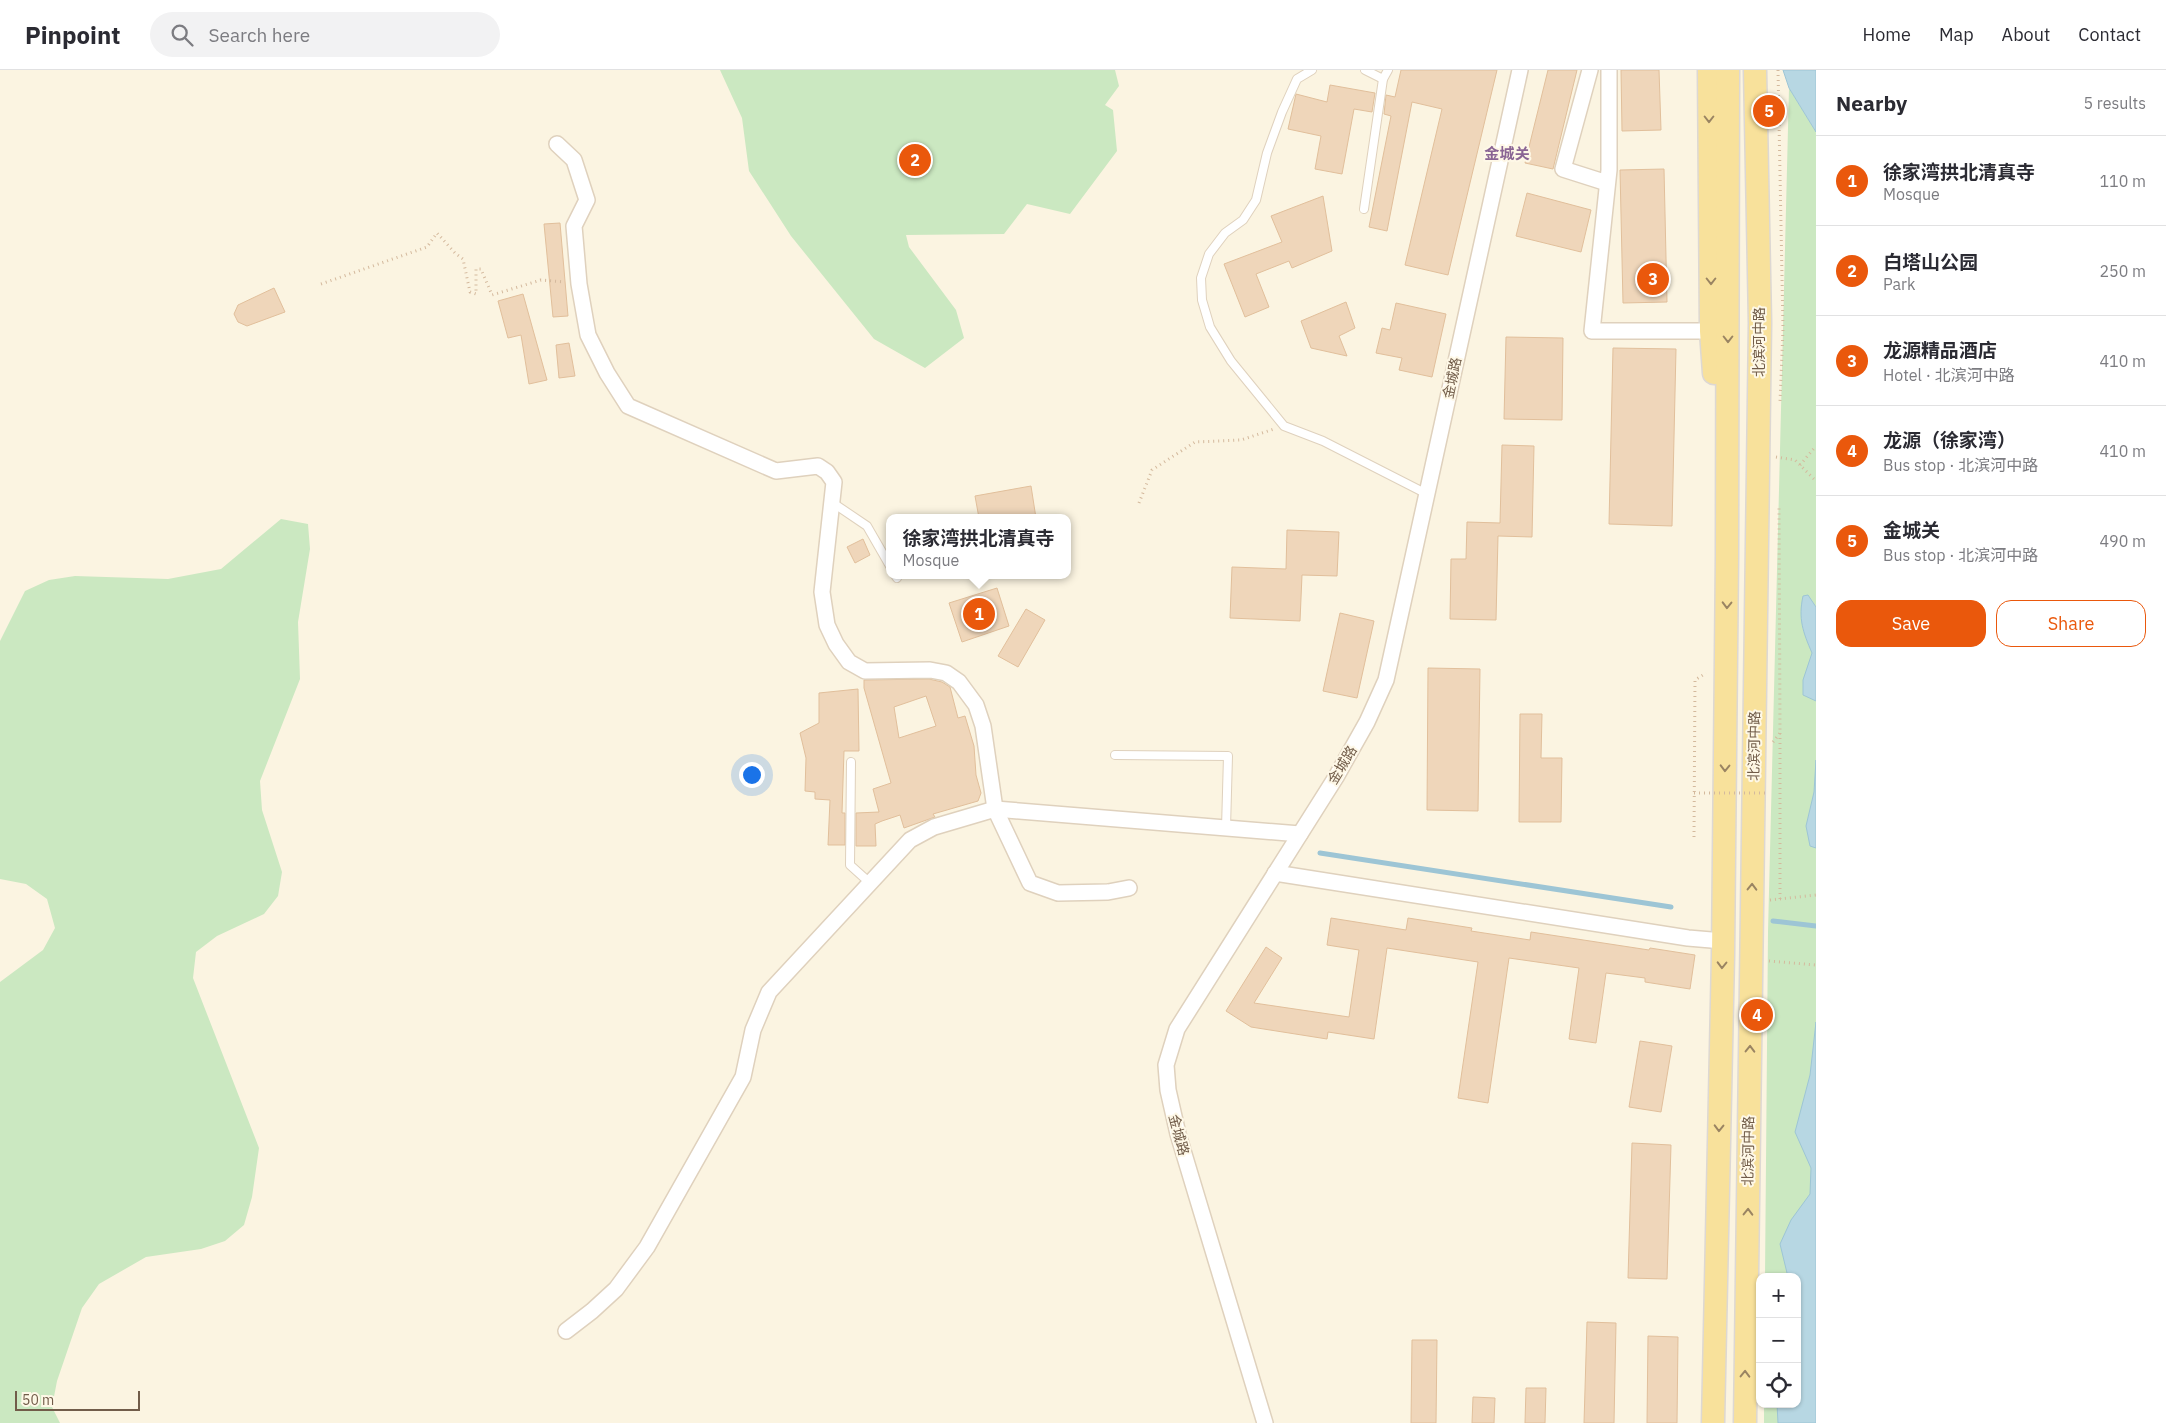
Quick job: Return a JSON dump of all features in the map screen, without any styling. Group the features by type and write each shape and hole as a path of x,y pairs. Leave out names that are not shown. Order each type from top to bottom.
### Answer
{"main road":[{"path":"1709,70 1711,331 1727,556"},
{"name":"北滨河中路","path":"1713,1423 1723,941 1727,556 1728,70"},
{"name":"北滨河中路","path":"1745,1423 1760,323 1755,70"}],"street":[{"name":"金城路","path":"1265,1423 1178,1134 1168,1090 1166,1065 1177,1029 1300,834 1367,722 1386,680 1520,70"},
{"path":"1590,70 1563,169 1607,183"},
{"path":"1609,70 1607,183 1592,331 1711,331"},
{"path":"557,144 574,160 587,200 574,226 579,284 588,335 607,373 628,406 776,471 818,466 827,472 834,482 822,592 827,625 836,644 849,662 865,671 930,670 946,674 959,682 976,705 983,726 995,809 1030,883 1058,893 1108,892 1130,888"},
{"path":"566,1331 616,1289 648,1247 743,1077 753,1030 769,992 910,840 934,827 995,809 1300,834"},
{"path":"1275,873 1688,938 1723,941"}],"lane":[{"path":"1312,70 1297,78 1282,112 1267,153 1256,200 1243,220 1225,233 1209,254 1201,278 1202,300 1210,327 1231,361 1284,426 1323,441 1427,494"},
{"path":"1365,70 1383,80"},
{"path":"1364,209 1383,80 1388,70"},
{"path":"833,503 867,526 886,559"},
{"path":"1115,755 1228,756 1226,828"},
{"path":"851,762 850,865 870,883"}],"path":[{"path":"321,284 427,247 437,233 455,254 463,259 470,292 476,294 476,270 481,269 492,295 541,280 579,284"},
{"path":"1140,503 1152,470 1195,442 1241,440 1284,426"},
{"path":"1800,465 1816,446"},
{"path":"1758,455 1795,460 1816,481"},
{"path":"1694,836 1695,680"},
{"path":"1780,733 1780,899"},
{"path":"1694,794 1766,793"},
{"path":"1752,902 1816,895"}],"green space":[{"path":"720,70 1115,70 1119,86 1105,105 1113,110 1117,151 1070,214 1027,204 1004,234 906,235 909,247 956,310 964,338 925,368 874,339 791,236 749,171 742,118"},
{"path":"1789,88 1816,132 1816,1423 1764,1423 1764,1408 1801,1408 1801,1273 1765,1273 1768,932"},
{"path":"281,519 308,524 310,549 298,622 300,679 260,781 262,810 282,872 278,896 264,914 217,936 196,952 193,978 259,1148 252,1197 244,1225 225,1241 201,1249 146,1257 99,1284 82,1308 57,1381 52,1407 60,1423 0,1423 0,982 43,950 55,928 47,899 26,884 0,879 0,641 25,591 49,580 75,576 168,579 221,569"}],"water":[{"path":"1783,70 1816,70 1816,132 1789,88"},
{"path":"1808,595 1816,607 1816,701 1803,695 1803,680 1812,653 1801,619 1803,596"},
{"path":"1816,760 1816,848 1810,846 1806,826 1814,792"},
{"path":"1816,1022 1816,1423 1778,1423 1777,1408 1801,1408 1801,1273 1787,1273 1780,1244 1791,1220 1810,1194 1811,1168 1795,1132 1810,1075"}],"building":[{"path":"1401,70 1497,70 1448,275 1405,265 1442,109 1412,102 1387,231 1369,227 1391,116 1384,114 1386,95 1395,97"},
{"path":"1548,70 1577,70 1553,169 1525,163"},
{"path":"1621,70 1659,70 1661,130 1622,131"},
{"path":"1330,85 1375,93 1372,112 1354,109 1342,174 1315,169 1321,136 1288,129 1296,94 1327,102"},
{"path":"1664,169 1667,302 1623,303 1620,170"},
{"path":"1527,193 1591,210 1581,252 1516,236"},
{"path":"1323,196 1332,251 1292,268 1289,261 1256,274 1269,307 1245,317 1224,264 1282,242 1271,216"},
{"path":"560,223 568,316 553,317 544,224"},
{"path":"274,288 285,312 247,326 238,322 234,314 238,305"},
{"path":"523,294 547,380 529,384 521,335 508,338 498,301"},
{"path":"1346,302 1355,328 1339,336 1347,356 1311,348 1301,321"},
{"path":"1396,303 1446,314 1432,377 1399,370 1402,358 1376,353 1382,328 1390,330"},
{"path":"1506,337 1563,338 1562,420 1504,419"},
{"path":"569,343 575,376 559,378 556,345"},
{"path":"1613,348 1676,349 1672,526 1609,524"},
{"path":"1502,445 1534,446 1532,537 1498,536 1496,620 1450,619 1451,559 1466,559 1467,522 1500,523"},
{"path":"1031,486 1035,514 978,514 975,496"},
{"path":"1287,530 1339,532 1337,576 1302,575 1300,621 1230,618 1232,567 1286,569"},
{"path":"863,539 870,555 855,563 847,547"},
{"path":"997,588 1009,626 962,642 949,603"},
{"path":"1026,609 1045,620 1018,667 998,656"},
{"path":"1340,613 1374,621 1357,698 1323,691"},
{"path":"1428,668 1480,669 1478,811 1427,810"},
{"path":"929,679 942,682 950,687 958,718 965,716 974,746 976,775 981,793 978,801 933,814 935,817 904,828 900,815 875,824 876,846 856,846 856,813 879,812 873,789 891,783 864,688 864,680","holes":["926,696 936,726 899,738 894,707"]},
{"path":"858,689 859,751 844,751 842,813 845,813 845,845 828,845 830,800 815,799 815,792 805,791 806,758 800,733 819,723 819,693"},
{"path":"1520,714 1542,714 1541,758 1562,758 1561,822 1519,822"},
{"path":"1331,918 1406,930 1408,918 1472,928 1471,931 1530,940 1531,932 1695,955 1690,989 1645,982 1645,978 1606,973 1596,1043 1569,1039 1579,968 1509,958 1488,1103 1458,1098 1478,962 1387,948 1374,1039 1328,1032 1327,1039 1251,1027 1226,1011 1266,947 1282,958 1254,1003 1349,1017 1359,950 1327,945"},
{"path":"1640,1041 1672,1046 1661,1112 1629,1107"},
{"path":"1632,1143 1671,1145 1667,1279 1628,1278"},
{"path":"1587,1322 1616,1323 1614,1423 1584,1423"},
{"path":"1648,1336 1678,1337 1677,1423 1647,1423"},
{"path":"1412,1340 1437,1340 1436,1423 1411,1423"},
{"path":"1526,1388 1546,1388 1545,1423 1525,1423"},
{"path":"1473,1397 1495,1398 1494,1423 1472,1423"}],"waterway":[{"path":"1320,853 1671,907"},
{"path":"1773,921 1816,926"}],"place":[{"name":"金城关","path":"1769,111"},
{"name":"白塔山公园","path":"915,160"},
{"name":"龙源精品酒店","path":"1653,279"},
{"name":"徐家湾拱北清真寺","path":"979,614"},
{"name":"龙源（徐家湾）","path":"1757,1015"}],"district":[{"name":"金城关","path":"1507,153"}]}
